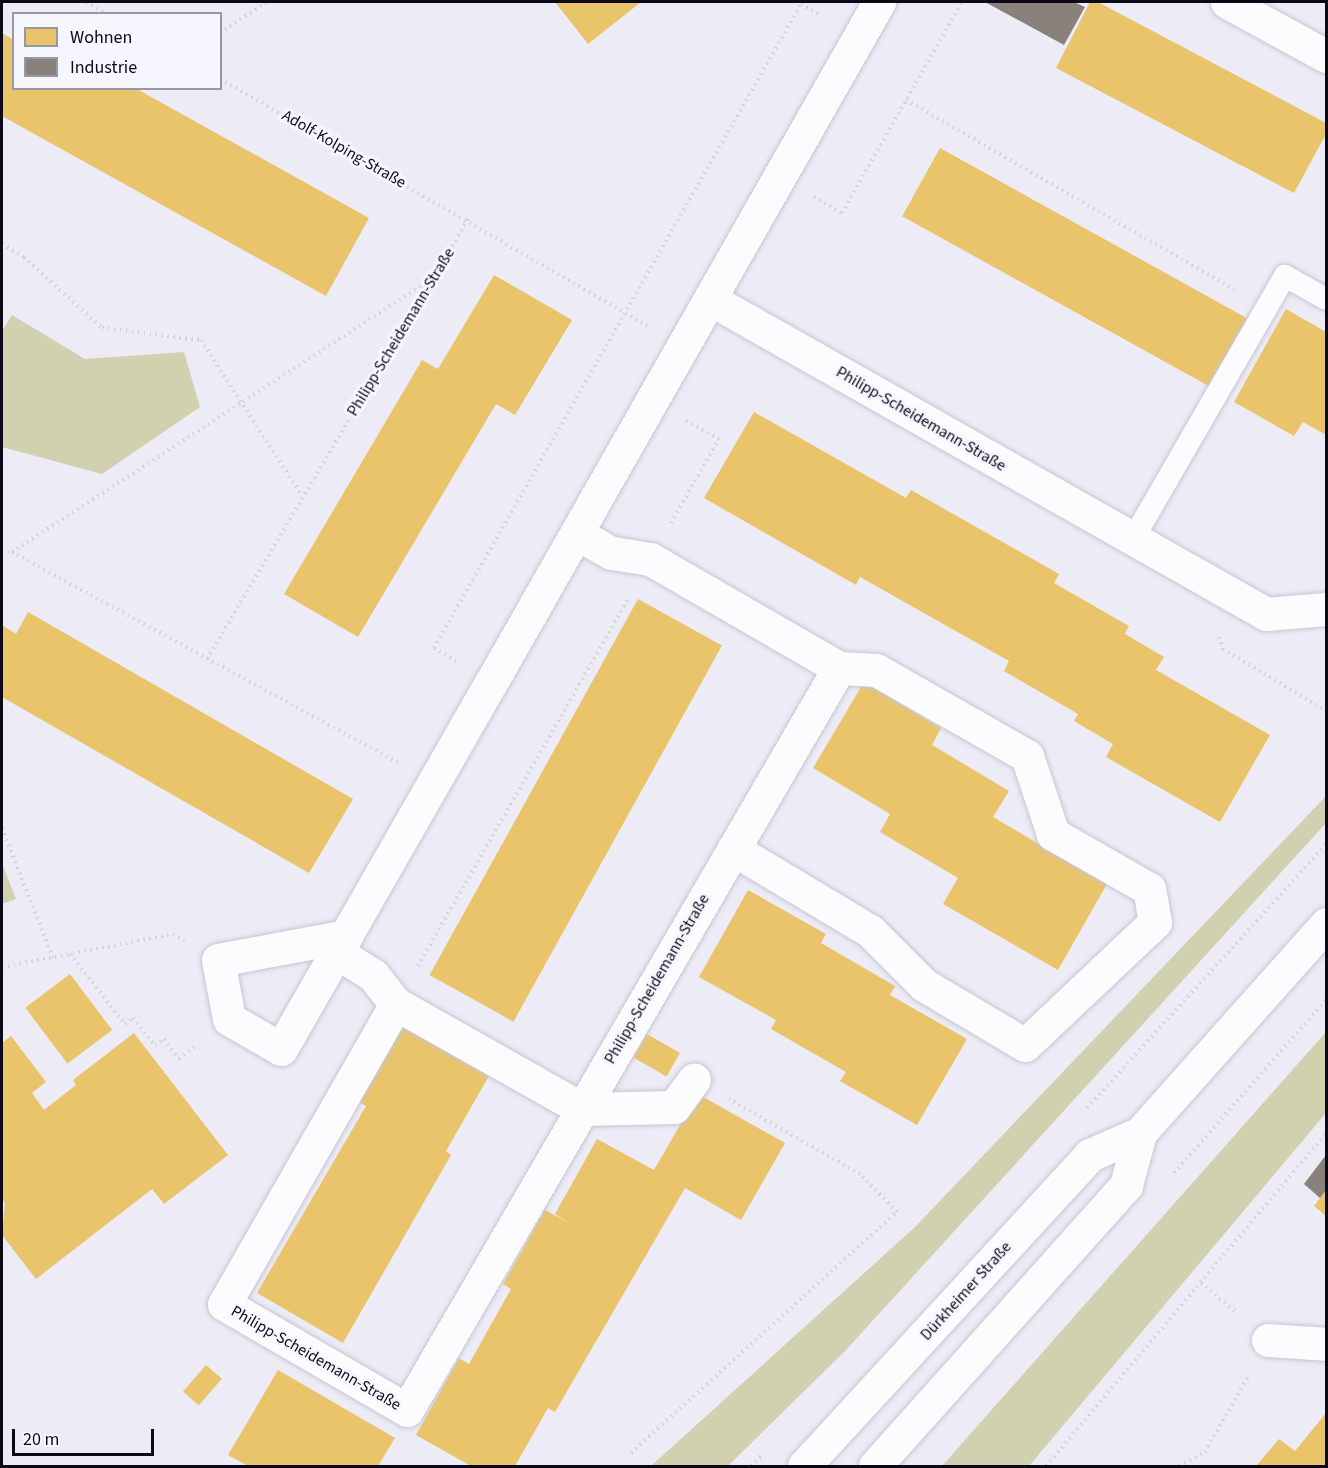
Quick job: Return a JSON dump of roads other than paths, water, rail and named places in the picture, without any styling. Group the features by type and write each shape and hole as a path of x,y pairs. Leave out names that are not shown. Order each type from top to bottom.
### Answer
{"street":[{"path":"341,944 218,960 229,1020 281,1049 652,401 879,2"},
{"path":"1227,2 1326,57"},
{"name":"Philipp-Scheidemann-Straße","path":"710,299 1266,614 1326,609"},
{"path":"576,533 610,553 839,668 876,670 1027,756 1053,834 1149,889 1155,922 1025,1045 924,985 870,931 733,849"},
{"name":"Philipp-Scheidemann-Straße","path":"403,993 224,1304 407,1410 839,668"},
{"name":"Dürkheimer Straße","path":"804,1467 1090,1155 1140,1132 1326,924"},
{"path":"341,944 373,975 582,1109 674,1107 694,1079"},
{"name":"Dürkheimer Straße","path":"875,1467 1126,1185 1140,1132"},
{"path":"1268,1340 1326,1344"}],"lane":[{"path":"1133,539 1285,276 1326,299"}]}
